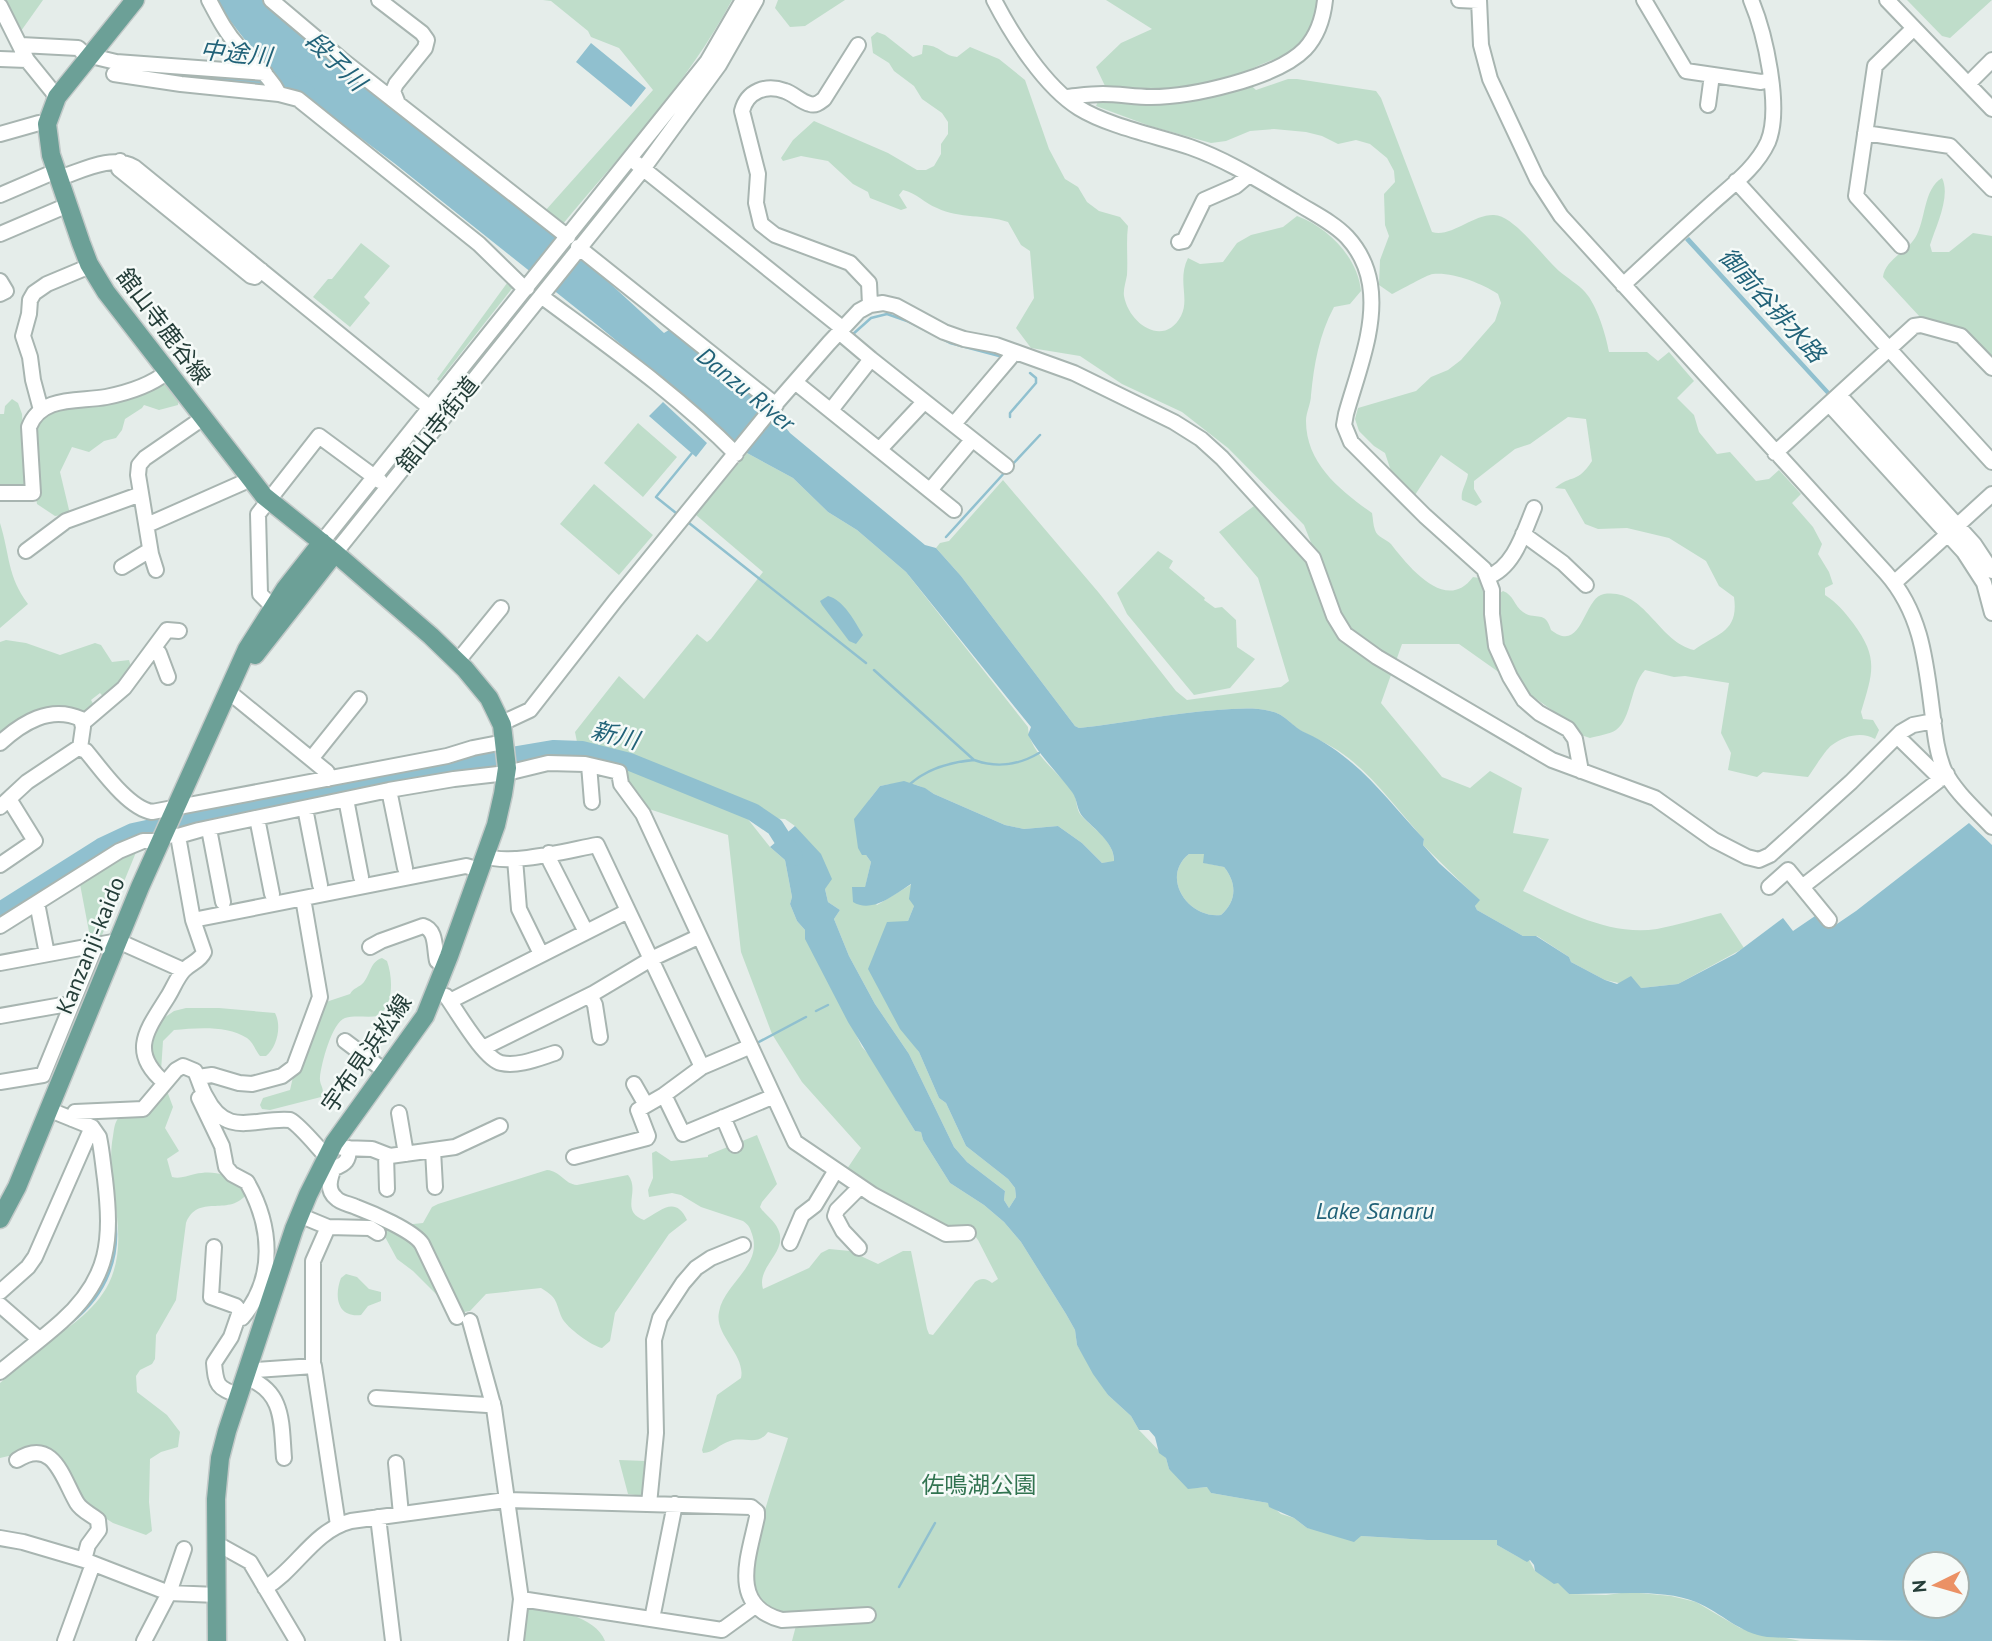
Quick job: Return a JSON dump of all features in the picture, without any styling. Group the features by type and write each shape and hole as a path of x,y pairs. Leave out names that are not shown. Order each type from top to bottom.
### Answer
{"main road":[{"name":"舘山寺鹿谷線","path":"135,0 51,108 47,141 57,174 90,266 106,292 268,500 328,548"},
{"name":"宇布見浜松線","path":"217,1641 218,1471 238,1395 299,1215 386,1072 443,995 446,965 498,816 507,771 502,723 489,698 457,662 328,548"},
{"name":"Kanzanji-kaido","path":"0,1219 18,1187 118,941 167,837 176,810 247,649 273,607 328,548"},
{"name":"Kanzanji-kaido","path":"229,692 328,548"}],"street":[{"path":"209,0 224,29 241,51 272,82 301,101 479,244 527,288"},
{"path":"271,0 774,406"},
{"path":"379,0 422,33 427,40 425,48 394,87 397,101"},
{"path":"573,242 630,157 707,62 743,0"},
{"path":"573,242 643,169 719,65 756,0"},
{"path":"994,0 1038,67 1065,97 1080,109 1194,148 1249,175 1322,218 1345,235 1357,250 1370,283 1370,322 1344,425 1351,442 1484,569 1492,590 1496,646 1510,677 1524,700 1539,713 1568,729 1575,739 1581,771"},
{"path":"1065,97 1102,94 1152,97 1192,93 1239,82 1298,55 1319,29 1325,0"},
{"path":"1458,0 1479,1 1481,45 1486,68 1545,193 1570,228 1895,583 1906,600 1920,632 1944,776"},
{"path":"1644,0 1686,71 1761,82 1770,80"},
{"path":"1623,285 1756,162 1772,130 1774,107 1770,80 1760,25 1751,0"},
{"path":"1887,0 1992,109"},
{"path":"0,6 27,60 57,97"},
{"path":"1901,246 1856,196 1875,66 1914,28"},
{"path":"21,45 78,48 88,59 272,82"},
{"path":"858,46 824,99 818,104 810,104 786,91 760,89 744,100 742,111 758,174 756,203 761,224 780,237 850,263 869,283 870,305"},
{"path":"0,59 27,60"},
{"path":"1968,84 1992,60"},
{"path":"114,74 181,84 272,82"},
{"path":"1709,105 1712,75"},
{"path":"0,134 39,123 47,124"},
{"path":"1865,133 1950,145 1992,188"},
{"path":"630,157 871,359 1006,466"},
{"path":"0,195 57,174 105,163 120,161 134,167 442,417"},
{"path":"1179,242 1184,241 1204,200 1236,186 1249,175"},
{"path":"1736,181 1992,462"},
{"path":"0,234 68,205"},
{"name":"舘山寺街道","path":"328,548 374,477 429,407 527,288 573,242"},
{"name":"舘山寺街道","path":"328,548 387,487 541,296 573,242"},
{"path":"41,410 23,336 30,300 34,293 47,284 90,266"},
{"path":"0,281 6,291 0,294"},
{"path":"541,296 657,384 737,452"},
{"path":"502,723 530,710 774,406 795,382 845,335 859,311 870,305 883,303 896,306 944,332 1010,358 1074,373 1174,422 1201,439 1252,489 1313,558 1334,616 1345,634 1377,657 1521,743 1552,760 1655,798 1714,840 1747,857 1759,860 1770,855 1851,782 1896,736 1913,725 1934,721"},
{"path":"1775,453 1911,328 1921,326 1961,337 1992,368"},
{"path":"954,425 1010,358"},
{"path":"831,410 871,359"},
{"path":"0,493 33,493 29,427 32,418 41,410 61,401 118,394 142,386 167,372"},
{"path":"795,382 954,510"},
{"path":"1834,399 1953,530 1982,554 1992,571"},
{"path":"880,449 924,402"},
{"path":"156,570 150,550 137,470 141,461 203,418"},
{"path":"273,607 262,599 259,589 259,512 320,436 387,487"},
{"path":"930,489 972,440"},
{"path":"147,525 174,515 249,478"},
{"path":"26,551 66,521 141,494"},
{"path":"1895,583 1992,494"},
{"path":"1488,577 1504,568 1534,508"},
{"path":"1953,530 1978,572 1992,612"},
{"path":"1523,534 1532,538 1586,585"},
{"path":"122,567 150,550"},
{"path":"457,662 501,608"},
{"path":"80,748 83,723 124,688 167,630 179,631"},
{"path":"154,650 159,653 168,677"},
{"path":"229,692 327,772 328,779"},
{"path":"311,759 359,699"},
{"path":"0,743 19,726 47,715 77,717 83,723"},
{"path":"1896,736 1944,776 1992,827"},
{"path":"0,865 35,841 4,803 31,779 80,748 86,751 117,788 146,811 152,812 176,810 447,756 478,746 505,743"},
{"path":"0,926 107,857 131,845 149,840 389,790 548,763 589,765 619,772 621,784 643,814 795,1142 860,1187 946,1234 968,1233"},
{"path":"589,765 592,802"},
{"path":"1802,887 1944,776"},
{"path":"389,790 405,868"},
{"path":"346,799 361,877"},
{"path":"305,808 320,885"},
{"path":"257,818 272,894"},
{"path":"209,829 223,902"},
{"path":"165,1083 147,1063 144,1038 150,1023 183,970 201,958 204,952 167,837"},
{"path":"193,920 492,859 515,859 597,845 702,1067"},
{"path":"549,853 550,861 586,932"},
{"path":"515,859 519,909 541,954"},
{"path":"1769,887 1788,870 1829,920"},
{"path":"37,902 47,954"},
{"path":"72,1119 75,1112 139,1111 179,1067 252,1084 282,1076 294,1067 320,997 304,904"},
{"path":"555,1053 525,1061 501,1063 483,1048 443,995 541,954 628,911"},
{"path":"370,947 397,934 427,927 432,933 437,961 446,965"},
{"path":"483,1048 698,937"},
{"path":"0,963 118,941 183,970"},
{"path":"0,1082 43,1075 96,945"},
{"path":"590,995 595,1005 600,1037"},
{"path":"0,1016 62,1005 70,1008"},
{"path":"345,1041 386,1072"},
{"path":"574,1157 646,1138 648,1136 638,1110 702,1067 749,1047"},
{"path":"194,1072 208,1102 224,1120 236,1124 290,1119 337,1150 348,1160 334,1168 329,1180 330,1189 336,1199 415,1235 422,1244 464,1319 493,1403 520,1599 516,1641"},
{"path":"194,1072 189,1073 222,1146 226,1167 249,1186 267,1233 263,1275 253,1304 242,1318 239,1317"},
{"path":"634,1084 646,1105"},
{"path":"664,1095 683,1134 772,1097"},
{"path":"0,1372 62,1321 99,1270 107,1249 110,1226 100,1143 96,1131 50,1110"},
{"path":"399,1112 406,1154"},
{"path":"723,1117 735,1144"},
{"path":"337,1150 372,1149 386,1155 406,1154 460,1146 500,1126"},
{"path":"0,1292 28,1267 35,1257 92,1127"},
{"path":"433,1150 435,1187"},
{"path":"386,1155 387,1188"},
{"path":"790,1243 802,1215 815,1205 836,1170"},
{"path":"859,1248 843,1231 835,1216 837,1210 860,1187"},
{"path":"299,1215 328,1227 370,1228 378,1233"},
{"path":"328,1227 313,1261 313,1366 338,1525"},
{"path":"214,1247 211,1297 240,1311 231,1337 214,1363 216,1382 222,1390 238,1395"},
{"path":"649,1504 656,1433 654,1347 657,1325 688,1275 703,1262 738,1251"},
{"path":"0,1305 39,1339"},
{"path":"246,1372 313,1366"},
{"path":"246,1372 268,1390 278,1406 284,1458"},
{"path":"376,1398 487,1405 493,1403"},
{"path":"17,1460 30,1454 50,1458 60,1468 79,1506 98,1520 99,1530 88,1545 88,1562 65,1641"},
{"path":"396,1463 401,1514"},
{"path":"265,1587 281,1578 308,1548 338,1525 506,1500 675,1504 755,1509 757,1517 745,1584 755,1606 772,1618 782,1620 868,1615"},
{"path":"652,1619 675,1504"},
{"path":"378,1517 393,1641"},
{"path":"0,1538 23,1542 88,1562 169,1593 216,1595"},
{"path":"216,1547 223,1547 250,1562 297,1641"},
{"path":"144,1641 169,1593 184,1549"},
{"path":"520,1599 722,1630 755,1606"}],"green space":[{"path":"3,0 43,0 21,31"},
{"path":"543,0 732,0 715,31 675,89 562,225 545,211 653,90 619,48 591,37 588,31 551,1"},
{"path":"778,0 845,0 805,26 790,27 775,8"},
{"path":"1106,0 1318,0 1313,22 1300,43 1284,55 1248,71 1254,88 1256,90 1288,79 1297,79 1376,91 1432,232 1447,232 1486,216 1494,215 1511,222 1559,271 1585,292 1600,320 1609,352 1647,352 1658,361 1669,352 1694,381 1677,398 1694,415 1699,432 1717,454 1730,452 1756,481 1769,479 1779,470 1801,494 1792,503 1813,527 1822,544 1818,554 1833,584 1825,588 1825,595 1847,615 1867,646 1871,675 1861,712 1863,719 1873,720 1879,730 1875,739 1859,735 1847,737 1832,745 1808,777 1763,772 1757,777 1728,770 1731,753 1721,733 1729,683 1685,676 1674,677 1645,670 1636,684 1621,725 1616,730 1590,738 1581,735 1573,725 1459,644 1402,644 1381,703 1442,777 1470,788 1490,771 1522,788 1513,833 1549,839 1523,891 1588,920 1622,929 1657,929 1721,913 1744,948 1678,984 1641,988 1605,980 1571,962 1569,957 1537,936 1523,936 1477,910 1475,906 1479,900 1423,845 1424,839 1365,773 1338,751 1276,713 1251,709 1217,710 1079,728 961,576 936,548 940,543 949,541 1003,480 1099,593 1176,691 1187,700 1281,687 1289,681 1258,578 1219,532 1254,506 1305,558 1333,614 1338,610 1304,525 1228,448 1182,412 1122,384 1080,356 1031,348 1016,328 1034,298 1030,251 1021,245 1008,222 946,211 903,190 899,195 907,208 901,210 870,198 868,192 853,184 828,161 801,156 783,161 781,158 793,140 814,121 888,153 917,170 934,166 941,154 941,144 948,134 948,122 942,113 922,99 914,86 894,71 889,63 873,53 871,37 877,32 913,57 922,54 923,45 957,57 970,47 999,59 1025,80 1049,149 1065,179 1078,187 1087,202 1099,211 1120,217 1128,226 1124,296 1133,315 1148,328 1166,330 1181,316 1188,258 1200,264 1223,262 1237,243 1251,235 1283,227 1297,216 1320,228 1339,245 1354,267 1361,291 1350,304 1334,307 1324,328 1306,418 1308,436 1312,450 1327,475 1372,513 1374,528 1378,534 1428,583 1451,591 1462,587 1473,577 1479,578 1489,611 1500,610 1500,593 1503,591 1510,595 1523,612 1543,617 1551,630 1562,636 1570,635 1576,630 1591,604 1604,594 1618,594 1630,599 1681,645 1694,650 1719,635 1730,625 1733,618 1734,597 1719,586 1706,561 1669,538 1627,528 1598,529 1585,524 1565,489 1555,488 1578,476 1592,461 1586,419 1568,417 1530,444 1515,449 1474,481 1474,489 1482,502 1476,506 1462,500 1468,474 1441,455 1415,495 1391,471 1385,453 1359,431 1355,419 1358,408 1416,391 1431,377 1448,370 1461,360 1495,321 1501,303 1498,294 1467,279 1441,274 1430,275 1392,294 1379,285 1380,260 1389,236 1385,225 1384,194 1395,182 1394,171 1387,158 1370,144 1356,140 1338,144 1306,132 1274,129 1250,131 1226,141 1211,143 1150,126 1096,106 1105,86 1096,67 1121,43 1152,29"},
{"path":"1907,0 1992,0 1950,38 1942,36"},
{"path":"1942,178 1944,202 1930,245 1932,252 1949,252 1973,233 1992,236 1992,360 1920,317 1883,277 1892,261 1915,238 1931,190"},
{"path":"361,243 390,266 364,297 370,303 350,327 313,297 328,279 332,279"},
{"path":"510,279 514,286 439,381 437,379"},
{"path":"169,379 179,398 178,405 159,410 144,405 125,419 116,438 104,441 89,452 72,447 60,472 70,514 55,516 37,504 36,497 41,487 32,443 34,425 39,417 52,408"},
{"path":"12,399 18,403 22,414 26,485 23,494 0,495 0,414 4,414 5,406"},
{"path":"638,423 677,457 643,497 604,463"},
{"path":"747,453 793,478 828,512 857,530 906,572 1028,727 1039,754 1074,794 1080,814 1111,847 1114,862 1102,863 1082,843 1058,826 1024,829 1005,825 914,785 902,783 880,786 869,800 866,855 871,862 865,888 877,905 912,884 914,906 908,921 912,1042 966,1146 1008,1179 1015,1188 1016,1197 1009,1208 1004,1200 1005,1191 967,1162 954,1147 909,1054 875,1004 849,956 834,919 840,910 828,902 825,889 795,826 785,819 765,818 676,772 630,754 577,742 575,732 619,676 644,699 697,634 707,642 711,639 763,572 696,515"},
{"path":"594,484 653,535 619,575 560,524"},
{"path":"0,523 16,584 28,604 0,628"},
{"path":"1158,551 1173,561 1169,568 1205,598 1204,600 1215,608 1222,607 1236,620 1237,647 1255,659 1230,688 1194,695 1127,614 1117,593"},
{"path":"6,640 26,643 60,655 95,643 101,645 112,662 129,660 132,670 105,699 100,693 91,700 95,707 87,712 0,734 0,642"},
{"name":"佐鳴湖公園","path":"628,765 747,818 770,847 785,860 792,897 790,904 797,921 805,930 862,1047 915,1131 921,1132 923,1140 950,1183 984,1205 1004,1222 1021,1242 1066,1314 1075,1330 1077,1345 1108,1395 1131,1416 1139,1430 1166,1458 1169,1469 1197,1488 1208,1487 1211,1493 1268,1503 1281,1514 1294,1518 1307,1528 1361,1536 1497,1540 1497,1545 1529,1560 1535,1571 1559,1583 1569,1594 1606,1595 1629,1592 1671,1596 1696,1602 1740,1628 1800,1641 792,1641 799,1614 772,1610 761,1603 754,1591 752,1577 758,1538 788,1438 768,1432 759,1439 726,1442 707,1453 702,1450 717,1395 741,1378 739,1361 721,1329 719,1312 722,1302 752,1256 752,1234 743,1221 701,1207 681,1195 672,1193 649,1197 648,1190 653,1178 652,1153 656,1151 671,1161 708,1157 757,1135 777,1184 760,1207 778,1229 780,1237 776,1252 764,1273 763,1289 809,1268 821,1253 829,1249 850,1251 878,1264 903,1251 911,1251 927,1329 929,1334 933,1335 975,1282 984,1279 992,1283 998,1279 970,1230 947,1231 845,1172 861,1148 802,1082 772,1034 741,952 728,835 646,808 624,777"},
{"path":"139,845 100,940 91,942 79,879"},
{"path":"1189,854 1204,854 1205,863 1224,867 1228,873 1233,886 1232,898 1221,915 1198,910 1182,895 1177,874 1181,863"},
{"path":"382,958 387,961 390,975 391,991 387,1005 378,1016 345,1018 340,1021 328,1044 321,1071 321,1097 270,1110 262,1109 260,1105 263,1098 290,1090 293,1077 326,1002 350,994 364,982 373,965"},
{"path":"186,1008 275,1013 278,1024 276,1042 266,1056 260,1056 249,1040 230,1031 211,1028 174,1030 163,1041 161,1071 148,1054 154,1025 174,1011"},
{"path":"167,1091 173,1107 165,1128 179,1151 167,1159 172,1177 207,1172 219,1174 241,1182 246,1195 230,1204 205,1207 191,1214 186,1223 176,1300 156,1335 155,1359 136,1376 137,1392 167,1415 180,1432 178,1447 161,1452 150,1459 149,1502 152,1531 146,1535 113,1523 86,1506 64,1465 13,1455 0,1458 0,1383 70,1327 103,1294 115,1265 118,1247 111,1154 115,1124 140,1104"},
{"path":"547,1170 577,1185 628,1175 632,1188 631,1206 637,1216 644,1220 662,1209 673,1207 678,1208 687,1220 669,1234 615,1313 610,1341 602,1348 569,1327 554,1298 541,1288 486,1294 470,1311 459,1313 450,1308 397,1259 384,1235 385,1227 423,1223 432,1207 438,1204"},
{"path":"346,1274 357,1277 369,1289 381,1292 381,1301 368,1306 361,1315 347,1313 339,1304 338,1298 341,1278"},
{"path":"619,1460 646,1461 643,1496 628,1494"},
{"path":"529,1606 561,1612 583,1620 593,1625 605,1641 520,1641 525,1608"}],"water":[{"name":"Lake Sanaru","path":"214,0 263,0 348,75 554,232 664,333 672,328 764,399 790,433 925,545 936,548 961,576 1075,726 1079,728 1230,709 1257,709 1280,715 1341,754 1370,780 1424,839 1423,845 1439,863 1480,900 1475,906 1477,910 1523,936 1536,936 1569,957 1571,962 1605,980 1617,984 1631,976 1641,988 1678,984 1735,954 1783,918 1793,931 1818,914 1831,928 1969,823 1992,845 1992,1641 1767,1637 1739,1627 1705,1606 1682,1598 1634,1593 1569,1594 1558,1583 1554,1584 1535,1571 1530,1560 1527,1562 1497,1545 1497,1540 1361,1536 1354,1542 1307,1528 1294,1518 1269,1507 1268,1503 1211,1493 1207,1487 1188,1489 1169,1469 1166,1458 1159,1453 1155,1437 1149,1430 1139,1430 1131,1416 1108,1395 1093,1374 1077,1345 1075,1330 1021,1242 1004,1222 984,1205 950,1183 923,1140 921,1132 915,1131 848,1022 805,939 805,930 797,921 790,904 792,897 785,860 770,847 795,826 821,854 832,879 825,889 828,902 840,910 834,919 849,956 875,1004 909,1054 954,1147 967,1162 1005,1191 1004,1200 1009,1208 1016,1197 1015,1188 1008,1179 966,1146 946,1103 939,1098 919,1052 900,1029 868,969 887,922 908,921 914,906 909,899 911,884 875,904 868,906 853,902 852,887 865,887 871,862 858,848 854,819 880,786 904,781 1005,825 1024,829 1058,826 1082,843 1102,863 1114,861 1108,842 1083,817 1072,792 1033,743 1028,735 1031,727 906,572 857,530 828,512 793,478 747,453 684,396 394,163 266,67","holes":["1189,854 1204,854 1203,863 1224,867 1233,886 1230,904 1221,915 1209,914 1189,904 1178,884 1177,874 1181,863"]},
{"path":"591,43 646,88 631,107 576,62"},
{"path":"1689,237 1832,394 1829,397 1685,240"},
{"path":"663,402 707,443 696,457 649,416"},
{"path":"828,596 844,607 863,635 856,644 849,641 822,605 820,601"}],"waterway":[{"name":"中途川","path":"200,75 290,83 306,92"},
{"path":"852,335 871,318 887,314 950,343 1003,357"},
{"path":"1010,417 1010,413 1036,383 1036,378 1030,373"},
{"path":"1011,466 1040,435"},
{"path":"676,513 656,497 692,453"},
{"path":"946,537 1006,471"},
{"path":"689,523 866,663"},
{"path":"874,670 974,760 1007,764 1039,753"},
{"name":"新川","path":"0,911 101,847 133,832 387,777 554,749 582,750 630,762 753,812 775,827 794,857"},
{"path":"910,784 940,767 974,760"},
{"name":"新川","path":"150,836 154,826"},
{"path":"816,1011 828,1005"},
{"path":"755,1044 806,1017"},
{"path":"65,1327 89,1305 106,1280 115,1250 115,1218"},
{"path":"899,1587 935,1523"}],"water label":[{"name":"段子川","path":"336,61"},
{"name":"御前谷排水路","path":"1772,305"},
{"name":"Danzu River","path":"746,389"}]}
